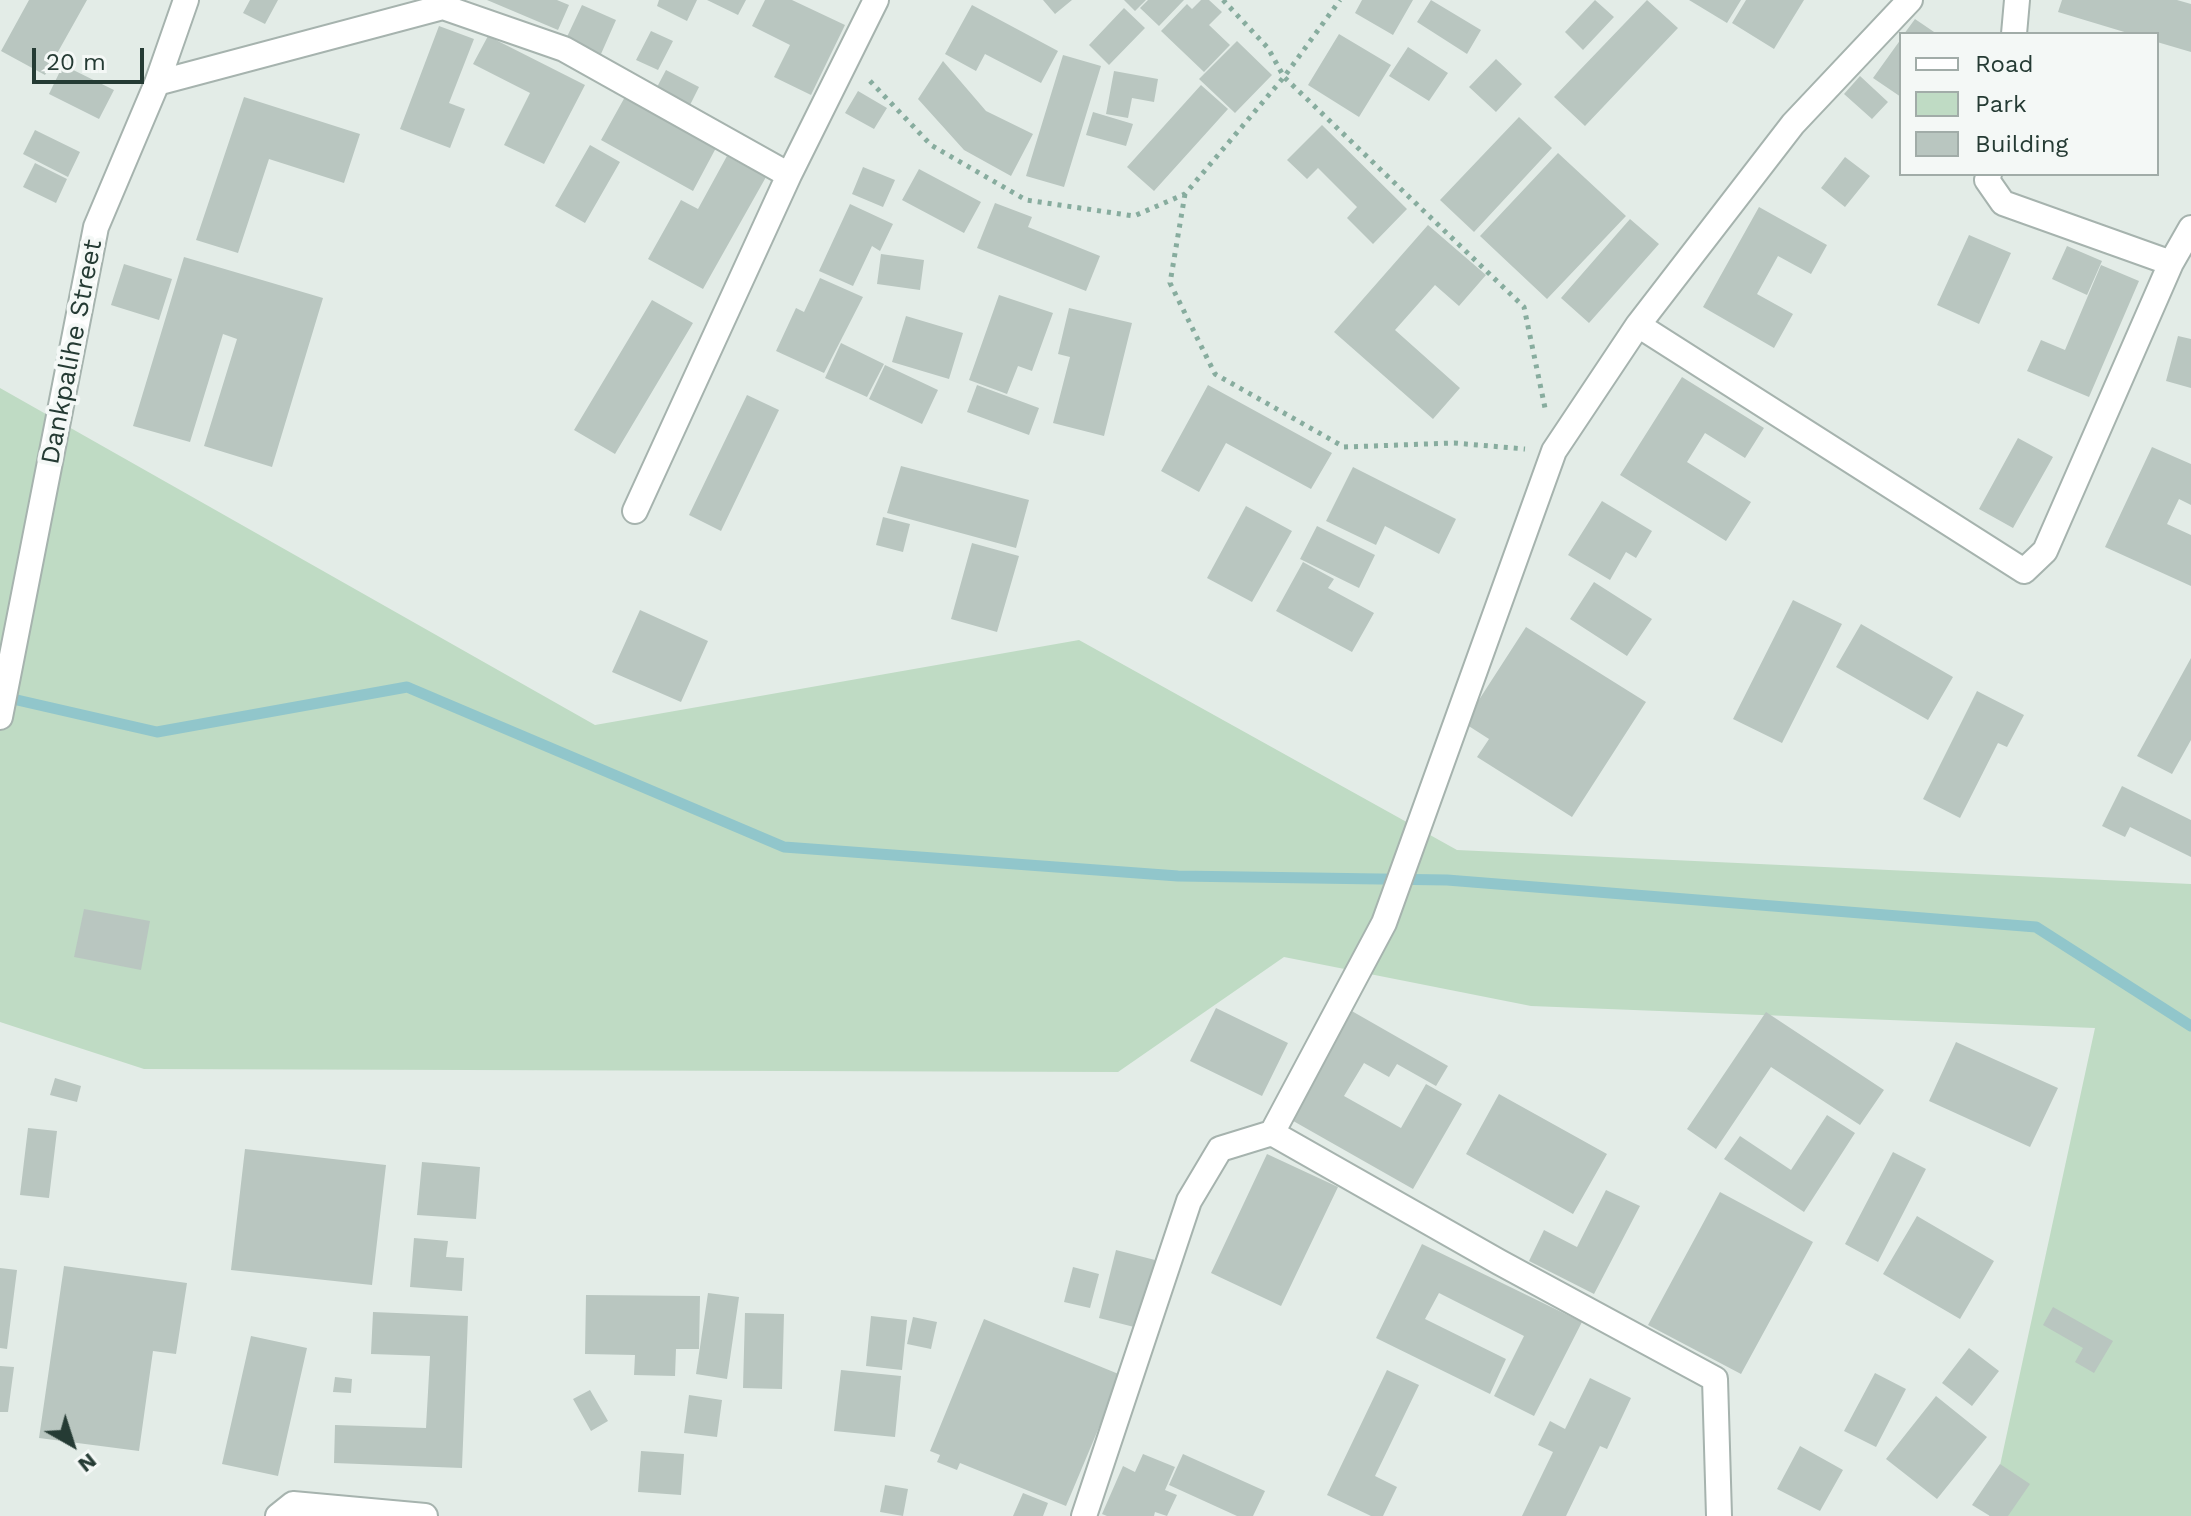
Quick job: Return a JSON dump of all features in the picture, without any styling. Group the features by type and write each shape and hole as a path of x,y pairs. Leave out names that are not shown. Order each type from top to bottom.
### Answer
{"street":[{"name":"Dankpalihe Street","path":"0,717 96,227 157,83 186,0"},
{"path":"635,511 789,175 876,0"},
{"path":"1084,1516 1189,1201 1220,1149 1272,1133 1384,923 1554,451 1638,325 1793,124 1910,0"},
{"path":"2014,32 2017,0"},
{"path":"157,83 443,7 564,49 789,175"},
{"path":"1988,176 1987,180 2003,203 2171,263"},
{"path":"1638,325 2024,571 2045,551 2171,263 2191,228"},
{"path":"1272,1133 1499,1262 1715,1379 1719,1516"},
{"path":"278,1516 293,1504 425,1516"}],"path":[{"path":"1185,194 1170,283 1215,374 1344,447 1454,443 1554,451 1524,307 1284,77 1268,48 1223,0"},
{"path":"848,57 931,145 1026,200 1134,216 1185,194 1284,77 1340,0"}],"green space":[{"path":"0,388 595,725 1079,640 1457,850 2191,884 2191,1516 1989,1516 2095,1028 1531,1006 1284,957 1118,1072 144,1069 0,1022"}],"building":[{"path":"29,0 87,0 45,75 1,51"},
{"path":"250,0 278,0 265,24 243,13"},
{"path":"487,0 557,0 569,5 558,30"},
{"path":"659,0 697,0 687,21 657,6"},
{"path":"707,0 746,0 738,15"},
{"path":"765,0 792,0 845,25 811,95 774,77 790,45 752,26"},
{"path":"1043,0 1072,0 1055,14"},
{"path":"1124,0 1146,0 1135,11"},
{"path":"1148,0 1184,0 1159,26 1140,8"},
{"path":"1201,0 1209,0 1222,12 1209,25 1230,45 1204,72 1161,31 1187,4 1192,9"},
{"path":"1362,0 1413,0 1393,35 1355,13"},
{"path":"1431,0 1481,30 1467,54 1417,22"},
{"path":"1595,0 1614,17 1583,50 1565,32"},
{"path":"1647,0 1678,28 1585,126 1554,97"},
{"path":"1689,0 1741,0 1727,23"},
{"path":"1746,0 1804,0 1774,49 1732,23"},
{"path":"2062,0 2177,0 2191,4 2191,52 2159,43 2159,32 2124,32 2058,12"},
{"path":"582,5 616,20 601,54 566,39"},
{"path":"972,5 1058,51 1041,83 985,54 976,71 945,54"},
{"path":"1124,8 1145,28 1109,65 1089,45"},
{"path":"1915,19 1934,32 1905,32"},
{"path":"439,26 474,39 449,103 465,109 450,148 400,129"},
{"path":"651,31 673,41 658,70 636,60"},
{"path":"1339,34 1391,65 1359,117 1308,85"},
{"path":"488,36 585,85 544,164 504,145 530,93 473,64"},
{"path":"1237,41 1272,75 1235,113 1199,79"},
{"path":"1899,42 1899,96 1873,78"},
{"path":"1408,47 1448,73 1429,101 1389,76"},
{"path":"1063,55 1101,66 1064,187 1026,176"},
{"path":"1496,59 1522,84 1496,112 1469,87"},
{"path":"943,61 986,111 1033,134 1011,176 964,150 918,99"},
{"path":"63,65 114,90 99,119 49,94"},
{"path":"666,70 699,87 690,105 656,89"},
{"path":"1114,71 1158,79 1154,102 1132,98 1128,118 1106,114"},
{"path":"1860,76 1888,102 1872,119 1844,94"},
{"path":"1201,85 1228,109 1154,191 1127,167"},
{"path":"858,91 887,108 874,129 845,113"},
{"path":"626,95 717,146 693,191 601,140"},
{"path":"244,97 360,134 344,183 269,159 238,253 196,240"},
{"path":"1093,112 1133,124 1126,146 1086,135"},
{"path":"1519,117 1552,148 1474,232 1440,200"},
{"path":"1322,125 1407,209 1373,244 1347,218 1357,207 1318,168 1307,179 1287,160"},
{"path":"35,130 80,152 68,177 23,154"},
{"path":"590,145 620,162 585,223 555,206"},
{"path":"1558,153 1626,216 1547,299 1480,236"},
{"path":"727,156 766,177 703,289 648,259 681,200 698,209"},
{"path":"1845,157 1870,176 1845,207 1821,188"},
{"path":"35,163 67,179 56,203 23,187"},
{"path":"863,167 895,180 883,207 852,194"},
{"path":"919,169 981,202 964,233 902,200"},
{"path":"995,203 1032,217 1028,227 1100,256 1086,291 977,248"},
{"path":"850,204 893,224 880,251 872,246 853,286 819,271"},
{"path":"1759,207 1827,245 1811,274 1778,256 1757,294 1793,314 1774,348 1703,307"},
{"path":"1630,219 1659,244 1589,323 1561,298"},
{"path":"1428,225 1486,275 1459,306 1435,285 1395,330 1460,388 1433,419 1334,332"},
{"path":"1969,235 2011,253 1979,324 1937,305"},
{"path":"2067,246 2102,261 2087,295 2052,279"},
{"path":"881,254 924,260 920,290 877,284"},
{"path":"184,257 323,298 272,467 204,446 237,339 223,334 190,442 133,426"},
{"path":"124,264 172,279 159,320 111,305"},
{"path":"2101,265 2139,281 2089,397 2027,371 2041,340 2065,350"},
{"path":"820,278 863,297 824,373 776,351 796,308 804,312"},
{"path":"999,295 1053,313 1032,371 1018,366 1007,394 969,380"},
{"path":"652,300 693,323 615,454 574,430"},
{"path":"1069,308 1132,323 1104,436 1053,423 1070,357 1058,354"},
{"path":"906,316 963,333 949,379 892,362"},
{"path":"2178,336 2191,339 2191,388 2166,381"},
{"path":"841,343 884,364 867,397 825,378"},
{"path":"885,365 938,390 922,424 869,399"},
{"path":"1682,377 1764,428 1745,458 1705,433 1687,462 1751,502 1726,541 1620,475"},
{"path":"977,385 1039,408 1029,435 967,412"},
{"path":"1208,385 1332,453 1311,489 1226,443 1199,492 1161,471"},
{"path":"747,395 779,410 721,531 689,515"},
{"path":"2018,438 2053,457 2013,528 1979,509"},
{"path":"2152,447 2191,464 2191,505 2179,499 2167,524 2191,535 2191,586 2105,547"},
{"path":"901,466 1029,500 1016,548 887,513"},
{"path":"1353,467 1456,519 1439,554 1385,526 1376,545 1326,521"},
{"path":"1602,501 1652,531 1636,558 1626,552 1610,580 1568,555"},
{"path":"1246,506 1292,531 1252,602 1207,578"},
{"path":"883,517 910,524 903,552 876,545"},
{"path":"1317,526 1375,555 1359,588 1300,559"},
{"path":"972,543 1019,556 997,632 951,619"},
{"path":"1303,562 1334,579 1328,588 1374,613 1352,652 1276,611"},
{"path":"1594,582 1652,619 1627,656 1570,619"},
{"path":"1793,600 1842,624 1782,743 1733,719"},
{"path":"640,610 708,641 681,702 612,672"},
{"path":"1861,624 1953,677 1928,720 1836,667"},
{"path":"1526,627 1646,702 1572,817 1477,757 1489,739 1464,723"},
{"path":"2191,658 2191,740 2172,774 2137,756"},
{"path":"1977,691 2024,715 2007,747 1998,743 1960,818 1923,799"},
{"path":"2122,786 2191,820 2191,857 2130,827 2125,837 2102,826"},
{"path":"84,909 150,921 141,970 74,957"},
{"path":"1216,1008 1288,1043 1262,1096 1190,1061"},
{"path":"1350,1010 1448,1066 1436,1086 1397,1064 1389,1077 1364,1063 1344,1096 1401,1128 1426,1084 1462,1104 1413,1189 1288,1118"},
{"path":"1766,1012 1884,1090 1860,1125 1771,1067 1716,1149 1687,1129"},
{"path":"1956,1042 2058,1088 2030,1147 1929,1101"},
{"path":"55,1078 81,1086 77,1102 50,1095"},
{"path":"1499,1094 1607,1154 1573,1214 1466,1154"},
{"path":"1827,1115 1855,1133 1804,1212 1724,1159 1740,1136 1791,1170"},
{"path":"28,1128 57,1131 49,1198 20,1195"},
{"path":"245,1149 386,1165 372,1285 231,1270"},
{"path":"1893,1152 1926,1169 1878,1262 1845,1244"},
{"path":"1267,1154 1338,1187 1281,1306 1211,1273"},
{"path":"422,1162 480,1167 476,1219 417,1215"},
{"path":"1606,1190 1640,1206 1594,1294 1529,1261 1544,1230 1577,1247"},
{"path":"1720,1192 1813,1242 1741,1374 1648,1325"},
{"path":"1917,1216 1994,1261 1960,1319 1883,1274"},
{"path":"414,1238 448,1241 446,1257 464,1258 462,1291 410,1287"},
{"path":"1422,1244 1582,1322 1534,1416 1494,1396 1524,1336 1439,1293 1425,1319 1506,1359 1490,1394 1376,1338"},
{"path":"1116,1250 1155,1260 1138,1328 1099,1318"},
{"path":"64,1266 187,1283 176,1354 153,1351 139,1451 39,1438"},
{"path":"1073,1267 1099,1274 1090,1308 1064,1302"},
{"path":"0,1268 17,1270 7,1349 0,1348"},
{"path":"708,1293 739,1297 727,1379 696,1374"},
{"path":"586,1295 700,1296 699,1349 676,1349 675,1376 634,1375 635,1355 585,1354"},
{"path":"2053,1307 2113,1341 2094,1373 2075,1362 2083,1348 2043,1325"},
{"path":"373,1312 468,1316 462,1468 334,1463 335,1425 426,1428 430,1356 371,1354"},
{"path":"745,1313 784,1314 782,1389 743,1388"},
{"path":"871,1316 907,1320 902,1370 866,1366"},
{"path":"913,1317 937,1322 931,1349 907,1344"},
{"path":"984,1319 1121,1375 1066,1506 960,1463 957,1470 937,1462 940,1455 930,1451"},
{"path":"251,1336 307,1348 278,1476 222,1464"},
{"path":"1969,1348 1999,1371 1972,1406 1942,1383"},
{"path":"0,1366 14,1367 8,1412 0,1412"},
{"path":"841,1370 901,1376 895,1437 834,1431"},
{"path":"1387,1370 1419,1385 1375,1476 1397,1487 1383,1516 1371,1516 1327,1495"},
{"path":"1875,1373 1906,1389 1876,1447 1844,1431"},
{"path":"335,1377 352,1379 351,1393 333,1392"},
{"path":"1590,1378 1631,1398 1607,1449 1600,1446 1566,1516 1522,1516 1553,1452 1538,1445 1550,1421 1565,1429"},
{"path":"590,1390 608,1421 591,1431 573,1399"},
{"path":"689,1395 722,1400 717,1437 684,1433"},
{"path":"1936,1396 1987,1437 1937,1499 1886,1459"},
{"path":"1800,1446 1843,1470 1820,1511 1777,1489"},
{"path":"641,1451 684,1454 681,1495 638,1492"},
{"path":"1143,1454 1175,1467 1165,1490 1177,1495 1167,1516 1155,1512 1154,1516 1102,1514 1123,1466 1135,1472"},
{"path":"1183,1454 1265,1491 1253,1516 1237,1516 1169,1485"},
{"path":"2000,1464 2030,1484 2008,1516 1990,1516 1972,1505"},
{"path":"885,1485 908,1489 903,1516 880,1512"},
{"path":"1023,1493 1048,1503 1043,1516 1013,1516"}],"waterway":[{"path":"4,697 157,732 407,687 784,847 1178,876 1447,880 2036,927 2191,1026"}]}
